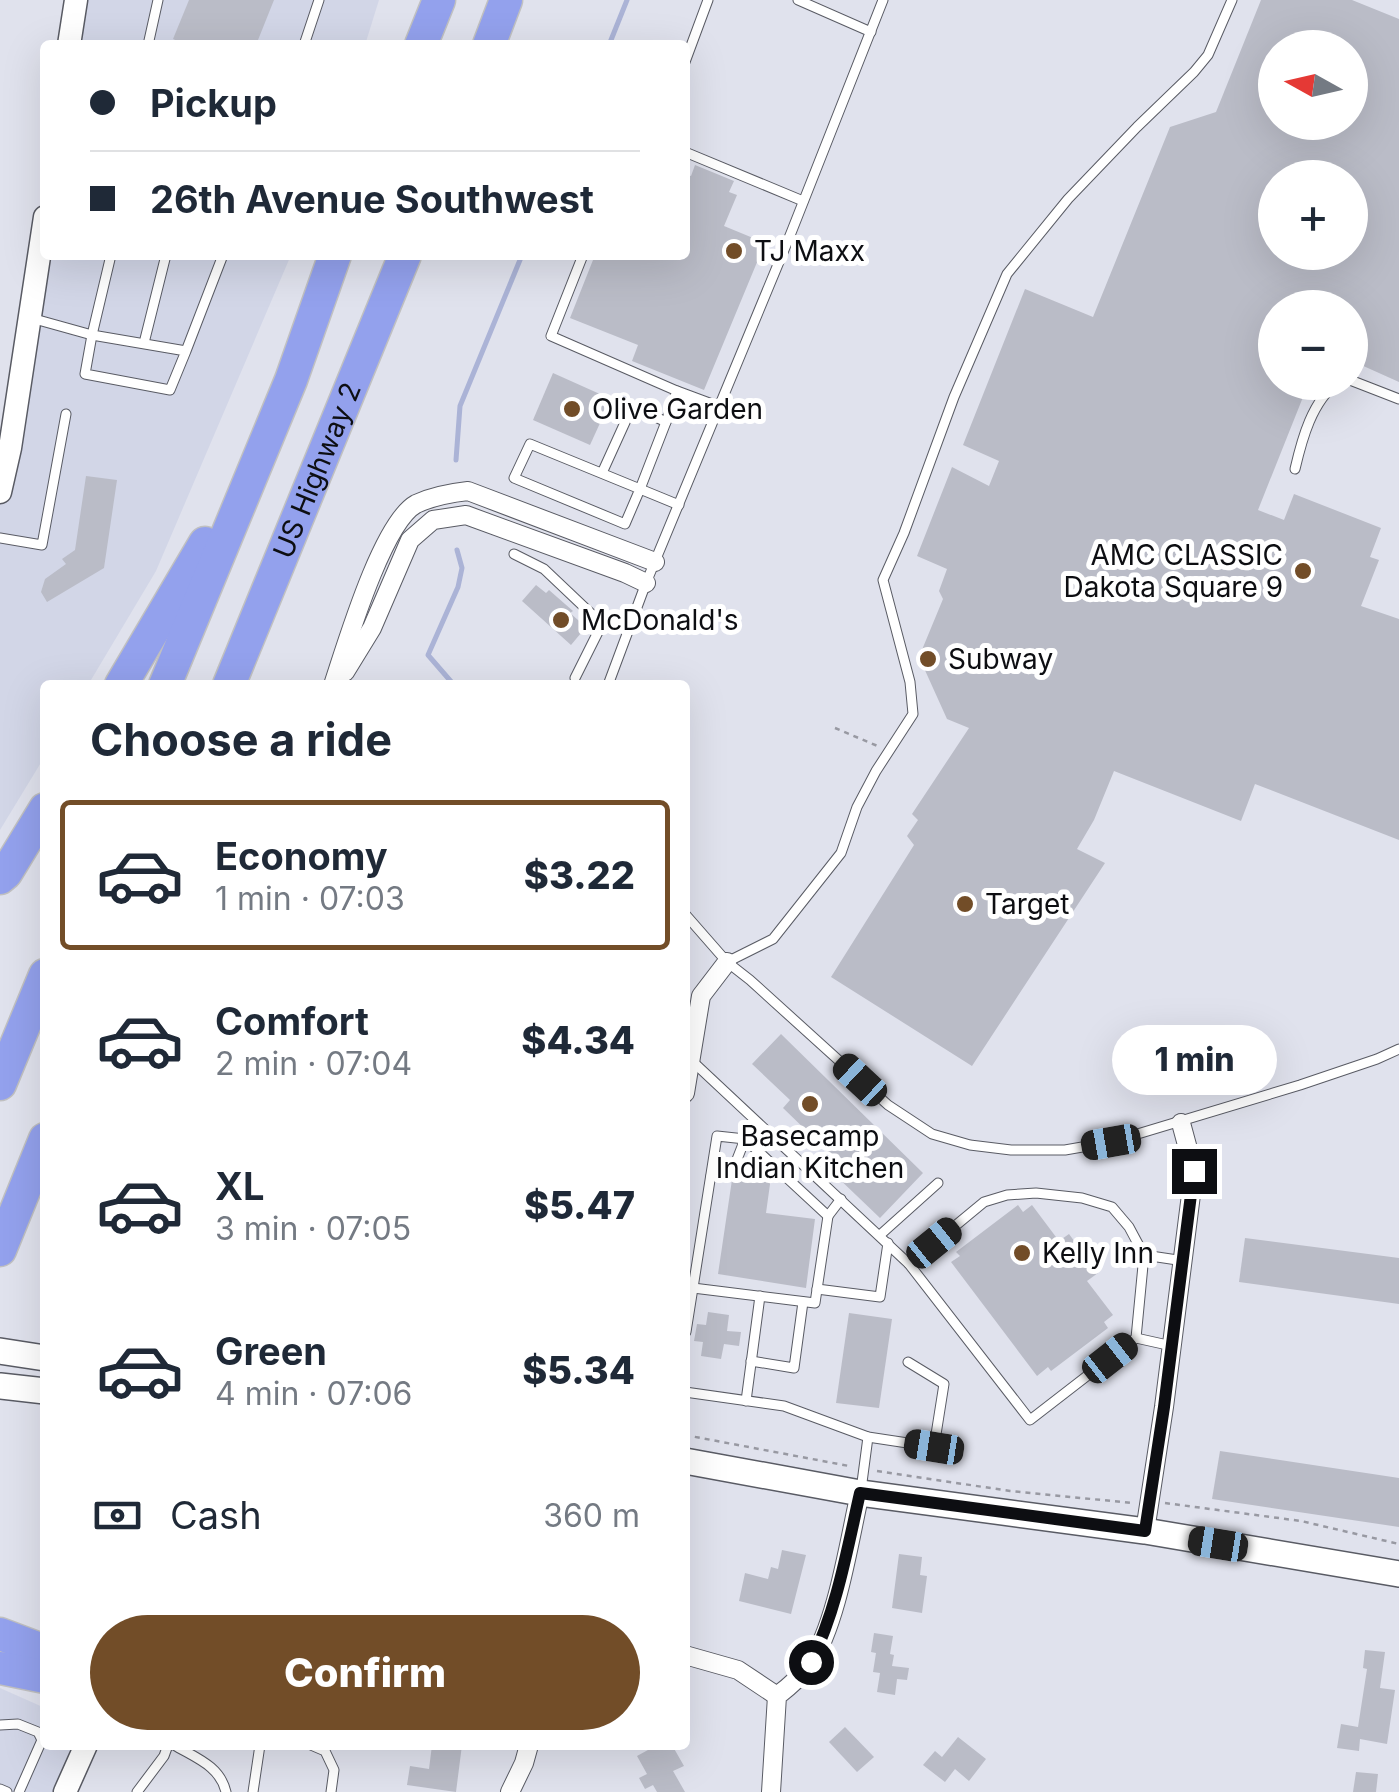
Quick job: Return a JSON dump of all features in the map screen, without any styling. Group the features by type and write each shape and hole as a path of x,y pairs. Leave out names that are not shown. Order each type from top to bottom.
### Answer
{"highway":[{"path":"423,40 440,0"},
{"path":"490,40 506,0"},
{"path":"167,680 291,380 333,260"},
{"name":"US Highway 2","path":"231,680 403,260"},
{"path":"124,680 203,546 291,380"},
{"path":"0,878 40,817"},
{"path":"0,1084 40,987"},
{"path":"0,1250 40,1150"},
{"path":"0,1634 40,1647"},
{"path":"0,1668 40,1676"}],"main road":[{"path":"4,1387 40,1391"},
{"path":"690,1462 862,1480 1399,1574"}],"street":[{"path":"70,40 76,0"},
{"path":"0,492 40,253"},
{"path":"336,680 356,614 394,526 413,506 442,494 468,491 655,562"},
{"path":"338,680 372,628 410,540 433,520 466,515 646,583"},
{"path":"690,1066 701,996 727,962"},
{"path":"1145,1531 1194,1171 1180,1123"},
{"path":"777,1696 796,1682 824,1636 862,1480"},
{"path":"690,1656 738,1670 777,1696"},
{"path":"771,1792 777,1696"},
{"path":"65,1792 84,1750"},
{"path":"510,1792 528,1750"}],"lane":[{"path":"149,40 158,0"},
{"path":"306,40 319,0"},
{"path":"690,49 708,0"},
{"path":"798,0 871,32"},
{"path":"610,680 884,0"},
{"path":"727,962 774,939 785,927 841,852 856,807 913,714 910,682 883,580 1007,274 1068,199 1201,64 1232,0"},
{"path":"690,154 803,201"},
{"path":"110,260 85,374 170,390 221,260"},
{"path":"144,344 165,260"},
{"path":"581,260 551,336 720,407"},
{"path":"31,318 186,352"},
{"path":"1368,387 1399,399"},
{"path":"677,390 666,422 640,489 626,524 514,478 530,444 602,472 640,489 679,505"},
{"path":"1295,470 1322,400"},
{"path":"602,472 626,418 643,412 666,422"},
{"path":"0,538 42,545 66,414"},
{"path":"514,554 544,570 602,624 576,678"},
{"path":"690,920 727,962 888,1105 932,1134 970,1144 1066,1150 1111,1142 1180,1123 1399,1049"},
{"path":"691,1060 909,1264 1030,1420 1136,1338 1144,1255 1130,1227 1112,1207 1082,1198 1036,1193 984,1202 909,1264"},
{"path":"690,1283 718,1136 745,1139 828,1216"},
{"path":"711,1176 736,1162 745,1139"},
{"path":"817,1288 880,1297 884,1239 938,1183"},
{"path":"690,1288 815,1304 828,1216 841,1199"},
{"path":"1144,1255 1184,1261"},
{"path":"746,1401 760,1296"},
{"path":"751,1362 794,1368 803,1302"},
{"path":"1136,1338 1172,1346"},
{"path":"690,1393 784,1406 868,1437 934,1447 944,1384 908,1362"},
{"path":"862,1480 868,1437"},
{"path":"0,1726 18,1724 40,1736"},
{"path":"19,1792 40,1745"},
{"path":"138,1792 168,1750"},
{"path":"180,1750 216,1770 226,1792"},
{"path":"253,1792 259,1750"},
{"path":"325,1750 334,1770 332,1792"},
{"path":"0,1789 7,1792"}],"path":[{"path":"835,728 890,751"},
{"path":"690,1436 862,1480 1117,1502 1172,1503 1301,1522 1399,1544"}],"shaded area":[{"path":"80,0 379,0 367,40 74,40"},
{"path":"44,260 289,260 156,571 91,680 40,680 40,764 0,830 0,505 14,446"},
{"path":"0,1688 40,1706 40,1750 72,1750 53,1792 0,1792"}],"building":[{"path":"189,0 274,0 258,40 173,39"},
{"path":"1261,0 1352,0 1399,19 1399,382 1368,368 1368,290 1258,290 1258,400 1302,400 1258,510 1284,520 1294,494 1381,528 1370,557 1379,560 1361,606 1399,619 1399,840 1255,784 1241,821 1114,771 1077,849 1105,863 972,1066 831,977 914,845 907,836 918,820 912,814 969,728 947,719 919,657 943,599 939,591 947,569 917,556 952,467 989,486 999,461 963,445 1025,289 1093,317 1170,127 1216,112"},
{"path":"695,165 734,181 729,192 737,195 724,226 765,243 704,390 632,361 638,345 570,318 593,260 690,260 691,176"},
{"name":"Olive Garden","path":"553,373 611,399 590,445 533,420"},
{"path":"86,476 117,480 104,568 47,602 41,592 45,579 66,564 62,559 75,550"},
{"name":"McDonald's","path":"536,585 546,593 549,590 586,627 571,645 522,601"},
{"path":"781,1034 923,1173 880,1218 833,1173 843,1166 783,1108 790,1100 752,1064"},
{"path":"733,1173 771,1177 766,1213 815,1219 806,1288 718,1274"},
{"path":"1018,1205 1023,1212 1032,1205 1059,1241 1069,1234 1098,1273 1087,1281 1113,1315 1104,1322 1108,1328 1051,1371 1048,1367 1037,1376 951,1262 960,1256 956,1252"},
{"path":"1245,1238 1399,1258 1399,1304 1239,1282"},
{"path":"708,1312 729,1315 727,1331 741,1332 739,1346 724,1344 721,1359 701,1356 703,1342 694,1341 697,1324 706,1325"},
{"path":"849,1313 892,1319 879,1408 836,1403"},
{"path":"1220,1451 1399,1478 1399,1527 1212,1499"},
{"path":"782,1550 806,1555 791,1614 739,1601 745,1573 768,1579 771,1567 778,1569"},
{"path":"899,1554 922,1557 920,1575 927,1576 922,1613 892,1608"},
{"path":"874,1633 893,1636 892,1666 909,1668 907,1680 897,1679 895,1695 877,1692 880,1673 873,1672 876,1653 871,1652"},
{"path":"1365,1650 1385,1652 1380,1688 1395,1690 1387,1744 1360,1739 1359,1751 1337,1748 1341,1724 1358,1727 1367,1669 1363,1668"},
{"path":"845,1727 874,1757 857,1772 829,1742"},
{"path":"958,1737 986,1759 969,1781 955,1769 945,1782 923,1765 935,1751 942,1757"},
{"path":"431,1750 461,1750 456,1792 407,1785 410,1766 429,1769"},
{"path":"648,1750 675,1750 684,1766 673,1771 685,1792 657,1792 653,1785 645,1789 639,1778 647,1774 637,1756"},
{"path":"1356,1772 1378,1774 1376,1792 1353,1792"}],"waterway":[{"path":"611,40 627,0"},
{"path":"456,460 460,406 520,260"},
{"path":"450,680 428,655 458,587 462,568 457,550"}],"place":[{"name":"TJ Maxx","path":"734,251"},
{"name":"Olive Garden","path":"572,409"},
{"name":"AMC CLASSIC Dakota Square 9","path":"1303,571"},
{"name":"McDonald's","path":"561,620"},
{"name":"Subway","path":"928,659"},
{"name":"Target","path":"965,904"},
{"name":"Basecamp Indian Kitchen","path":"810,1104"},
{"name":"Kelly Inn","path":"1022,1253"}],"route":[{"path":"811,1662 834,1602 860,1493 1145,1531 1194,1171"}]}
